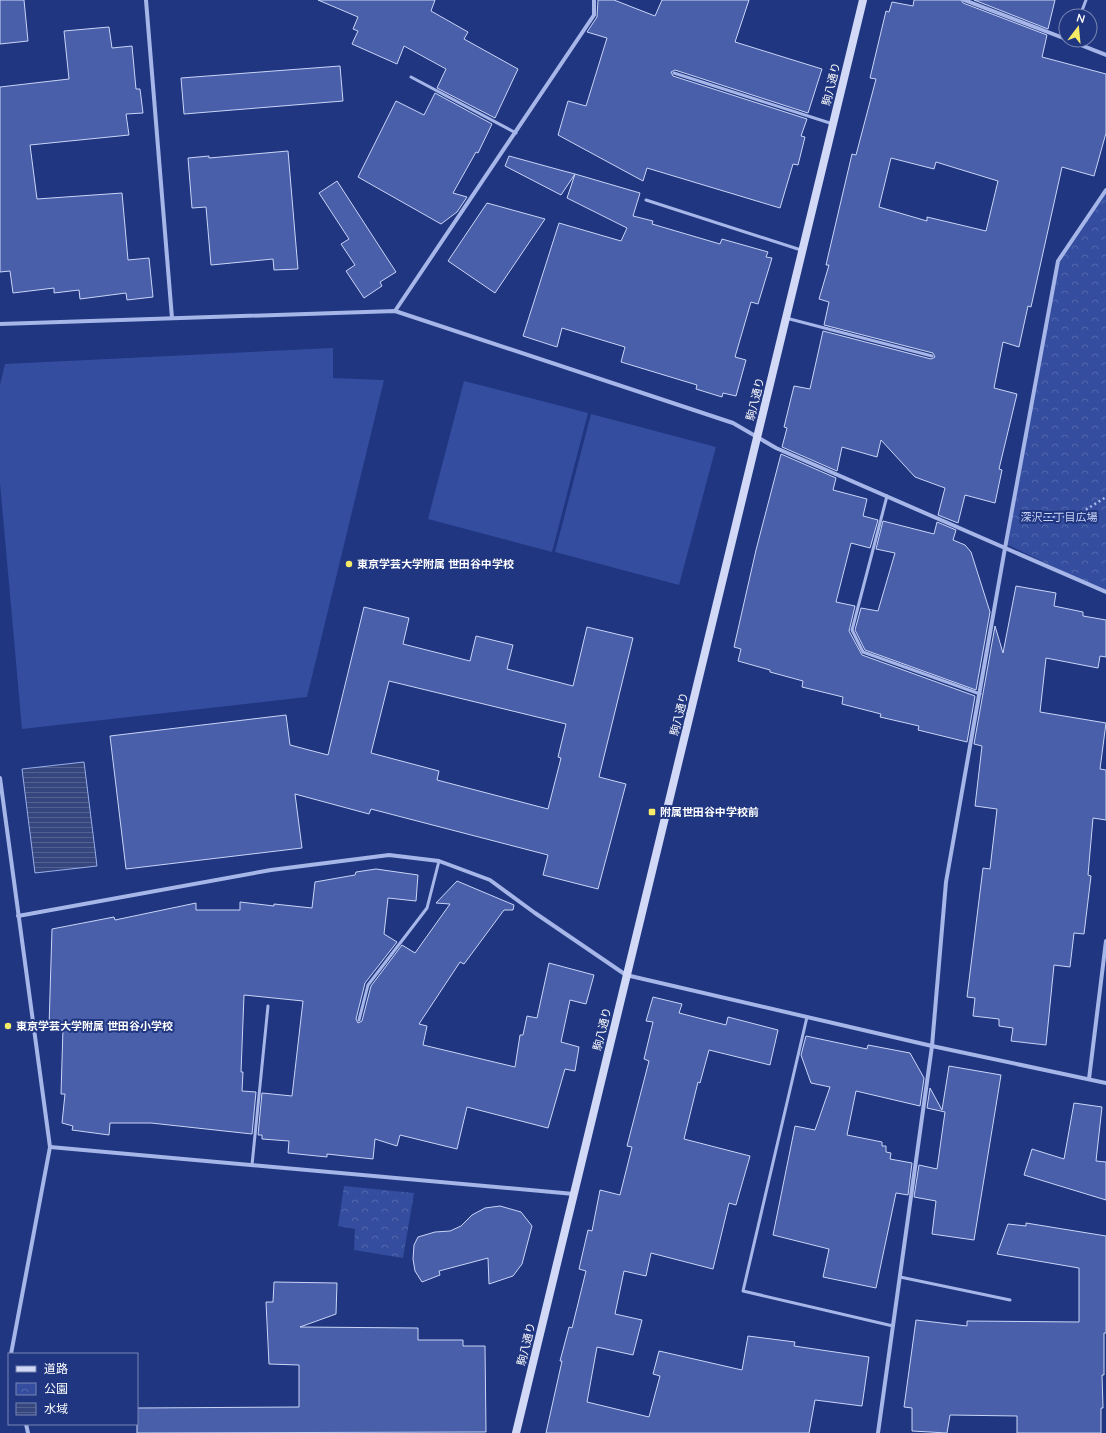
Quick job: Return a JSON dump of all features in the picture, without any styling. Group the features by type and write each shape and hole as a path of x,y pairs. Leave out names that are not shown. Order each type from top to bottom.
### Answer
{"street":[{"path":"146,0 172,318"},
{"path":"395,311 594,15 594,0"},
{"name":"駒八通り","path":"516,1433 863,0"},
{"path":"964,0 1058,36"},
{"path":"1089,48 1106,55"},
{"path":"878,1433 932,1046 946,882 1005,548 1058,261 1106,190"},
{"path":"0,324 395,311 733,424 776,448 1106,592"},
{"path":"0,778 50,1147 11,1353"},
{"path":"18,916 271,870 389,856 439,861 490,880 535,914 626,975 932,1046 1106,1083"},
{"path":"1089,1079 1106,941"},
{"path":"50,1147 574,1194"}],"lane":[{"path":"674,73 833,124"},
{"path":"411,77 516,133"},
{"path":"646,200 802,251"},
{"path":"786,318 932,356"},
{"path":"887,496 852,630 864,652 980,694"},
{"path":"359,1020 368,985 427,908 439,861"},
{"path":"252,1165 268,1006"},
{"path":"807,1017 743,1291 893,1326"},
{"path":"900,1277 1010,1300"}],"path":[{"path":"1012,511 1046,517 1076,516 1106,497"}],"green space":[{"name":"深沢二丁目広場","path":"1106,190 1106,592 1006,544 1058,261"},
{"path":"333,348 333,378 384,380 307,697 22,729 0,483 0,385 5,364"},
{"path":"464,381 588,413 552,552 428,519"},
{"path":"591,414 716,447 679,585 555,552"},
{"path":"344,1186 414,1193 403,1258 354,1250 355,1229 338,1226"}],"water":[{"path":"84,762 97,866 35,873 22,769"}],"building":[{"path":"0,0 24,0 28,41 0,44"},
{"path":"318,0 435,0 431,11 468,32 464,39 518,69 495,118 437,88 446,69 404,46 397,64 352,44 358,31 353,29 358,17"},
{"path":"598,0 614,0 655,16 662,0 749,0 735,42 822,69 808,113 675,70 671,72 673,76 807,119 801,136 805,137 798,165 793,164 780,208 647,168 643,181 558,135 568,101 586,106 607,38 587,32 597,17"},
{"path":"914,0 961,0 963,3 1047,35 1042,57 1106,74 1106,133 1094,176 1062,167 1031,307 1028,306 1019,347 1003,342 994,388 1017,394 999,469 1002,470 995,503 965,495 958,523 938,515 945,488 915,477 881,440 877,457 842,447 837,471 782,447 787,428 784,427 794,386 810,389 823,331 931,359 935,357 933,353 824,325 829,302 819,299 829,265 826,265 852,154 856,155 876,79 870,78 886,11 889,12 892,2 913,6","holes":["891,158 934,169 936,162 998,181 986,231 927,217 927,221 879,207"]},
{"path":"974,0 1055,0 1048,29"},
{"path":"109,27 112,48 132,46 136,89 140,89 143,113 126,114 129,135 30,145 37,199 122,193 128,260 149,258 153,297 127,300 126,293 80,299 79,290 54,293 54,288 13,293 10,271 0,272 0,87 69,79 64,31"},
{"path":"340,66 343,101 184,114 181,78"},
{"path":"435,93 492,124 478,153 476,152 453,193 467,197 457,212 441,224 358,177 396,101 424,115"},
{"path":"288,151 298,269 274,270 273,259 211,265 206,207 192,208 188,158 209,156 209,158"},
{"path":"509,156 575,174 561,195 505,166"},
{"path":"575,174 640,193 633,216 653,221 652,224 720,244 722,239 768,252 766,257 772,258 758,304 751,302 735,357 746,360 736,396 723,393 722,397 696,389 697,385 621,362 625,347 562,328 557,347 523,336 559,223 621,241 627,228 567,198"},
{"path":"337,181 396,272 380,282 382,286 364,298 346,271 355,265 341,244 349,239 319,193"},
{"path":"487,203 545,219 495,293 448,261"},
{"path":"781,454 836,478 833,490 867,499 863,516 878,520 870,548 851,543 836,602 855,606 849,631 862,655 975,696 967,742 918,730 919,726 880,717 881,714 842,704 843,697 802,687 803,681 738,661 741,649 734,647 756,550"},
{"path":"883,521 934,534 937,522 956,530 953,540 965,545 971,552 990,612 976,690 865,650 855,630 861,608 878,611 895,553 876,549"},
{"path":"1016,586 1056,593 1054,606 1083,612 1083,616 1106,620 1106,657 1100,656 1098,668 1046,658 1040,712 1106,723 1100,769 1106,770 1106,820 1093,818 1088,875 1091,876 1084,934 1074,933 1070,967 1054,965 1046,1045 1011,1041 1013,1028 999,1026 999,1019 973,1016 975,998 967,997 983,868 990,869 997,809 975,806 982,746 974,744 995,626 1003,653"},
{"path":"364,607 409,618 403,644 470,661 476,636 513,645 507,669 573,686 587,627 633,638 599,777 626,784 598,889 543,875 548,855 371,809 369,814 295,794 302,848 126,869 110,736 286,715 290,745 328,755","holes":["389,681 566,724 558,757 561,758 548,809 437,780 439,771 371,753"]},
{"path":"376,869 418,875 416,901 388,898 384,934 397,942 365,983 356,1019 358,1023 362,1021 371,986 402,945 415,953 450,904 436,903 457,881 514,905 513,910 504,910 464,964 460,962 419,1024 427,1026 423,1045 515,1067 520,1035 523,1035 527,1016 537,1018 549,963 594,975 586,1004 570,1000 561,1042 579,1047 575,1071 565,1069 548,1128 467,1107 457,1149 400,1135 397,1146 375,1139 373,1159 327,1154 327,1157 288,1153 289,1141 262,1139 262,1135 258,1135 262,1093 292,1096 303,1001 244,995 241,1072 243,1072 242,1091 256,1092 252,1134 151,1123 110,1123 109,1135 72,1130 73,1126 62,1123 65,1094 61,1094 63,1028 49,1027 52,929 114,917 115,920 196,903 196,910 240,910 240,902 312,908 315,882 355,875 356,872"},
{"path":"653,997 682,1004 679,1013 726,1025 728,1017 778,1030 770,1065 709,1050 700,1083 698,1082 684,1139 750,1156 736,1205 729,1203 713,1269 651,1253 646,1276 624,1271 615,1314 642,1320 633,1355 597,1347 587,1402 649,1417 660,1376 653,1374 659,1351 742,1370 748,1336 795,1342 794,1346 869,1357 862,1406 815,1400 809,1433 546,1433 562,1361 560,1361 569,1327 572,1328 586,1271 579,1269 588,1230 592,1231 600,1190 620,1195 632,1147 627,1146 649,1061 644,1059 653,1022 646,1021"},
{"path":"806,1036 867,1049 868,1045 910,1053 924,1078 920,1106 856,1091 847,1135 882,1142 882,1146 886,1146 886,1152 891,1153 890,1159 912,1163 908,1195 896,1193 876,1288 823,1277 829,1249 773,1235 795,1126 815,1130 830,1087 811,1083 801,1055"},
{"path":"949,1066 1001,1075 974,1240 932,1234 936,1201 914,1197 919,1165 937,1169 945,1112 927,1108 930,1088 942,1110"},
{"path":"1074,1103 1102,1107 1096,1161 1106,1162 1106,1200 1024,1175 1032,1149 1064,1159"},
{"path":"500,1206 521,1212 532,1226 522,1264 513,1276 489,1284 488,1258 439,1271 440,1275 422,1282 415,1271 413,1259 414,1245 418,1237 435,1232 450,1231 461,1226 472,1215 485,1208"},
{"path":"1026,1223 1106,1236 1106,1333 1104,1333 1104,1375 1102,1375 1103,1408 1101,1408 1101,1433 1017,1433 1017,1416 950,1415 947,1433 912,1431 912,1408 904,1407 916,1320 967,1326 967,1321 1079,1322 1079,1268 997,1254 1008,1224 1026,1226"},
{"path":"274,1282 337,1283 336,1314 300,1327 418,1328 418,1340 463,1340 463,1346 485,1346 486,1432 137,1433 138,1408 299,1407 299,1365 269,1364 266,1302 273,1302"}],"place":[{"name":"東京学芸大学附属 世田谷中学校","path":"349,564"},
{"name":"附属世田谷中学校前","path":"652,812"},
{"name":"東京学芸大学附属 世田谷小学校","path":"8,1026"}]}
